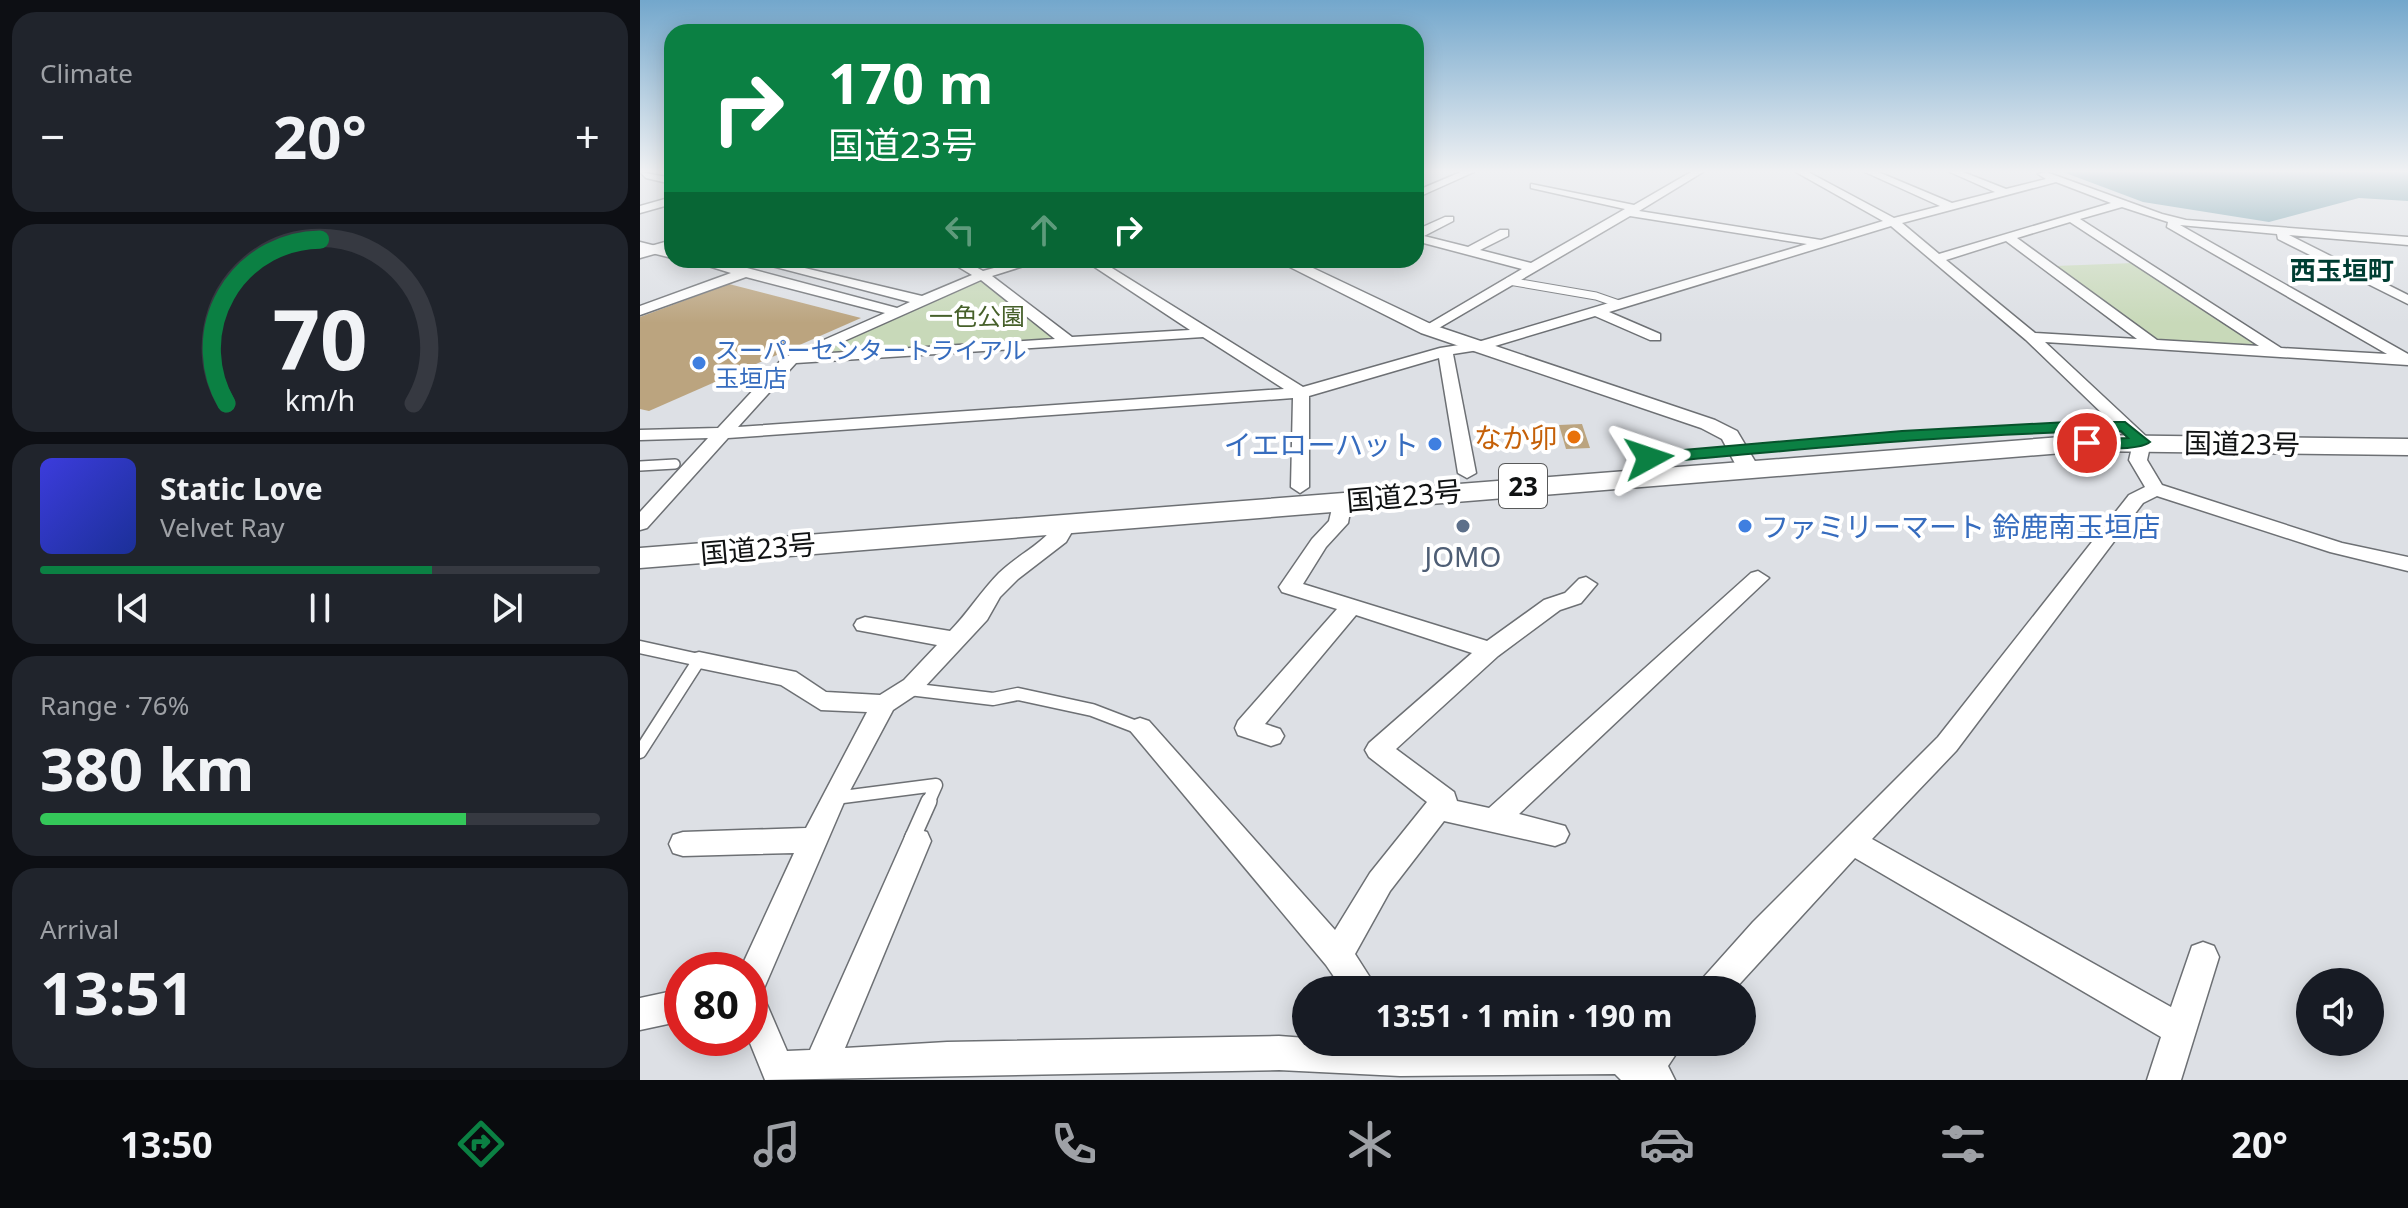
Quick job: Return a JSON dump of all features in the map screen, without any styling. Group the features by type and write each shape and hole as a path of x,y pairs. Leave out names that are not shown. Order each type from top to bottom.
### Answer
{"highway":[{"name":"国道23号","path":"2133,434 2408,447"},
{"name":"国道23号","path":"640,538 1467,473 2133,434 2408,434"},
{"name":"国道23号","path":"640,558 1343,500 1744,459"}],"street":[{"path":"1424,232 1442,222"},
{"path":"1427,329 1608,222"},
{"path":"1704,222 1822,242"},
{"path":"640,435 720,433 1301,393 1445,351 1480,346 1892,222"},
{"path":"1894,222 2031,337 2133,434 2138,460 2155,489 2337,548 2408,564"},
{"path":"1938,258 2056,222"},
{"path":"2078,222 2278,352"},
{"path":"2168,222 2407,360"},
{"path":"2183,222 2408,241"},
{"path":"2272,231 2408,300"},
{"path":"640,232 664,240"},
{"path":"1469,251 1504,233"},
{"path":"2008,237 2153,344"},
{"path":"1424,238 1531,267"},
{"path":"2379,239 2408,252"},
{"path":"726,268 898,312"},
{"path":"640,311 760,268"},
{"path":"799,268 924,301"},
{"path":"968,268 982,275 1070,343"},
{"path":"640,524 788,361 982,275 1008,268"},
{"path":"1104,268 1301,393"},
{"path":"1301,268 1427,329 1708,424 1730,435 1744,459"},
{"path":"1596,311 1655,337"},
{"path":"788,361 1204,333"},
{"path":"2031,337 2407,360"},
{"path":"1445,351 1467,473"},
{"path":"1300,487 1301,393"},
{"path":"1725,976 1764,932 1854,843 1947,744 2136,499 2155,489"},
{"path":"1343,500 1338,523 1319,543 1290,587 1490,650"},
{"path":"764,952 833,798 884,704 907,689 979,615 992,593 1011,574 1059,538 1067,523"},
{"path":"1494,820 1758,578"},
{"path":"1337,955 1380,882 1444,800 1378,750 1490,650 1552,605 1573,598 1586,584"},
{"path":"1271,736 1247,728 1352,606"},
{"path":"865,625 955,640"},
{"path":"699,660 788,678 821,701 884,704"},
{"path":"1140,728 1352,976"},
{"path":"1438,808 1555,834"},
{"path":"683,844 814,840"},
{"path":"842,1070 917,841"},
{"path":"1854,843 2180,1030"},
{"path":"2164,1080 2203,957"},
{"path":"640,1014 664,1009"},
{"path":"768,1047 777,1069 842,1070 947,1059 1292,1053"},
{"path":"1587,1056 1618,1057 1646,1077 1659,1056"}],"lane":[{"path":"1509,281 1596,296 1619,304"},
{"path":"640,466 675,464"},
{"path":"640,647 699,660 640,752"},
{"path":"907,689 993,699 1018,694 1092,710 1140,728"},
{"path":"833,798 936,785 910,839 917,841"}],"green space":[{"path":"2134,263 2259,345 2257,348 2162,342 2152,338 2055,266"},
{"name":"一色公園","path":"976,282 983,282 1056,338 1051,342 819,356 814,352"}],"building":[{"name":"スーパーセンタートライアル 玉垣店","path":"729,284 861,318 649,411 640,409 640,317"},
{"name":"なか卯","path":"1582,424 1590,448 1566,449 1559,425"}],"place":[{"name":"スーパーセンタートライアル 玉垣店","path":"699,363"},
{"name":"なか卯","path":"1574,437"},
{"name":"イエローハット","path":"1435,444"},
{"name":"JOMO","path":"1463,526"},
{"name":"ファミリーマート 鈴鹿南玉垣店","path":"1745,526"}],"district":[{"name":"西玉垣町","path":"2342,270"}],"route":[{"path":"1649,458 1902,436 2068,427 2125,426 2142,442 2087,443"}]}
